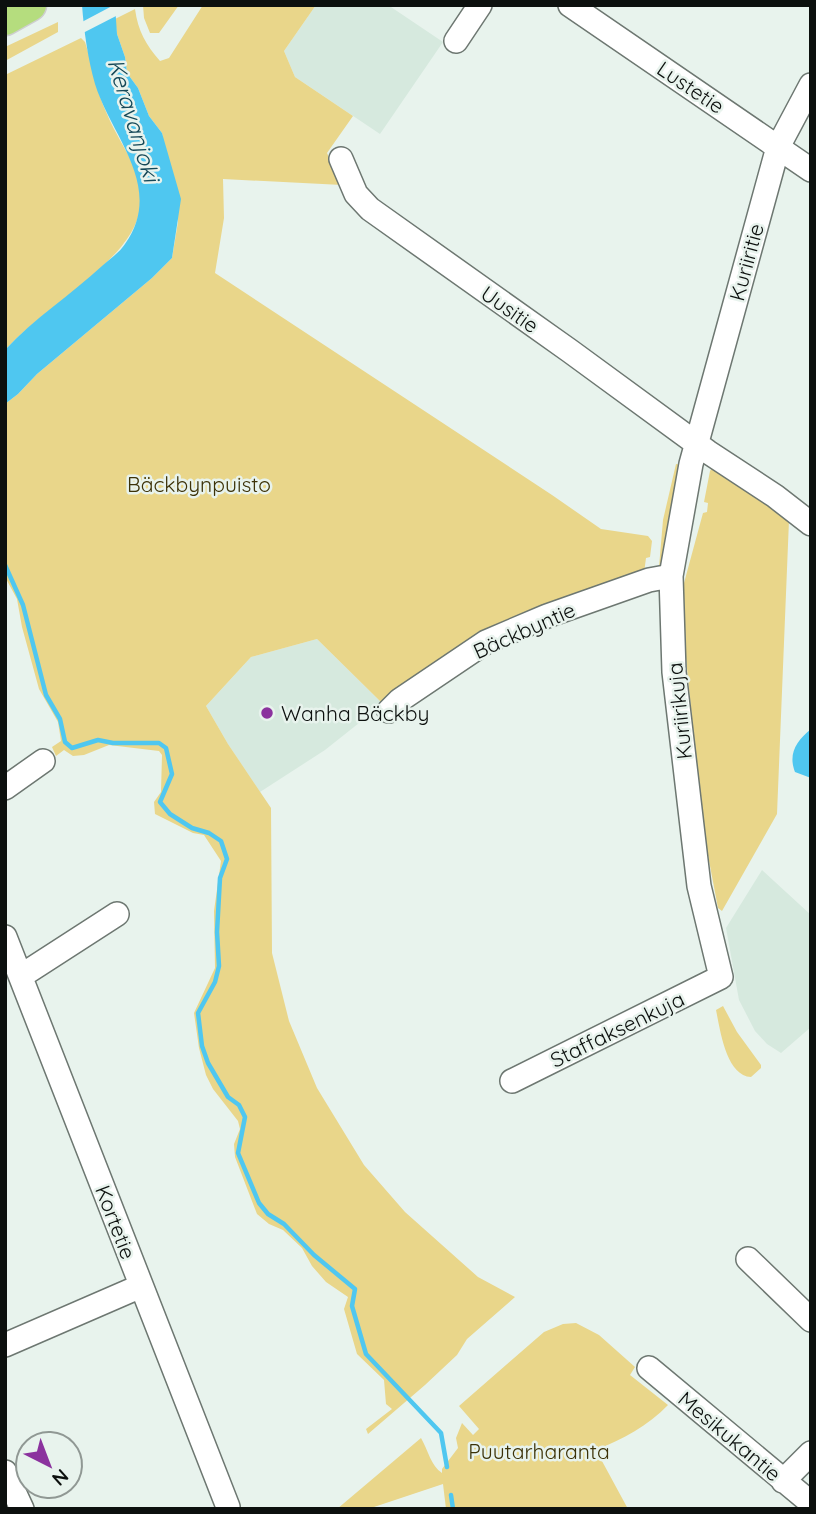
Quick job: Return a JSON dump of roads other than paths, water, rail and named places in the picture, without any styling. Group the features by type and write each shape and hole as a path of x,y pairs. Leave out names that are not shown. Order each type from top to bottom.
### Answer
{"highway":[{"path":"5,19 30,5"}],"street":[{"path":"456,41 480,5"},
{"name":"Lustetie","path":"570,5 811,170"},
{"name":"Kuriiritie","path":"696,444 778,147 811,85"},
{"name":"Uusitie","path":"341,159 356,194 370,209 811,524"},
{"name":"Kuriirikuja","path":"696,444 671,576 674,672 699,886 721,977"},
{"name":"Bäckbyntie","path":"389,711 400,700 486,642 547,616 649,580 671,576"},
{"path":"5,788 43,761"},
{"path":"21,976 117,914"},
{"name":"Kortetie","path":"5,937 228,1507"},
{"name":"Staffaksenkuja","path":"512,1081 721,977"},
{"path":"748,1259 811,1320"},
{"path":"5,1345 141,1286"},
{"name":"Mesikukantie","path":"649,1368 811,1503"},
{"path":"783,1481 811,1453"},
{"path":"5,1472 22,1509"}],"water":[{"name":"Keravanjoki","path":"82,5 115,5 117,34 127,73 138,88 149,116 162,133 181,199 172,258 5,404 5,350 28,327 118,253 136,223 140,203 138,183 131,163 95,84"},
{"path":"811,729 811,778 795,772 792,759 797,743"}],"waterway":[{"path":"5,565 23,605 46,695 60,719 65,742 72,748 98,740 113,743 159,743 166,748 172,774 160,802 170,814 221,841 227,859 220,878 217,932 219,966 215,982 198,1013 202,1046 208,1063 228,1097 239,1105 245,1117 238,1153 259,1203 268,1214 284,1224 314,1255 355,1289 352,1306 366,1354 441,1433 447,1467"},
{"path":"451,1495 453,1509"}],"place":[{"name":"Wanha Bäckby","path":"267,713"}],"park label":[{"name":"Bäckbynpuisto","path":"199,484"},
{"name":"Puutarharanta","path":"539,1451"}]}
